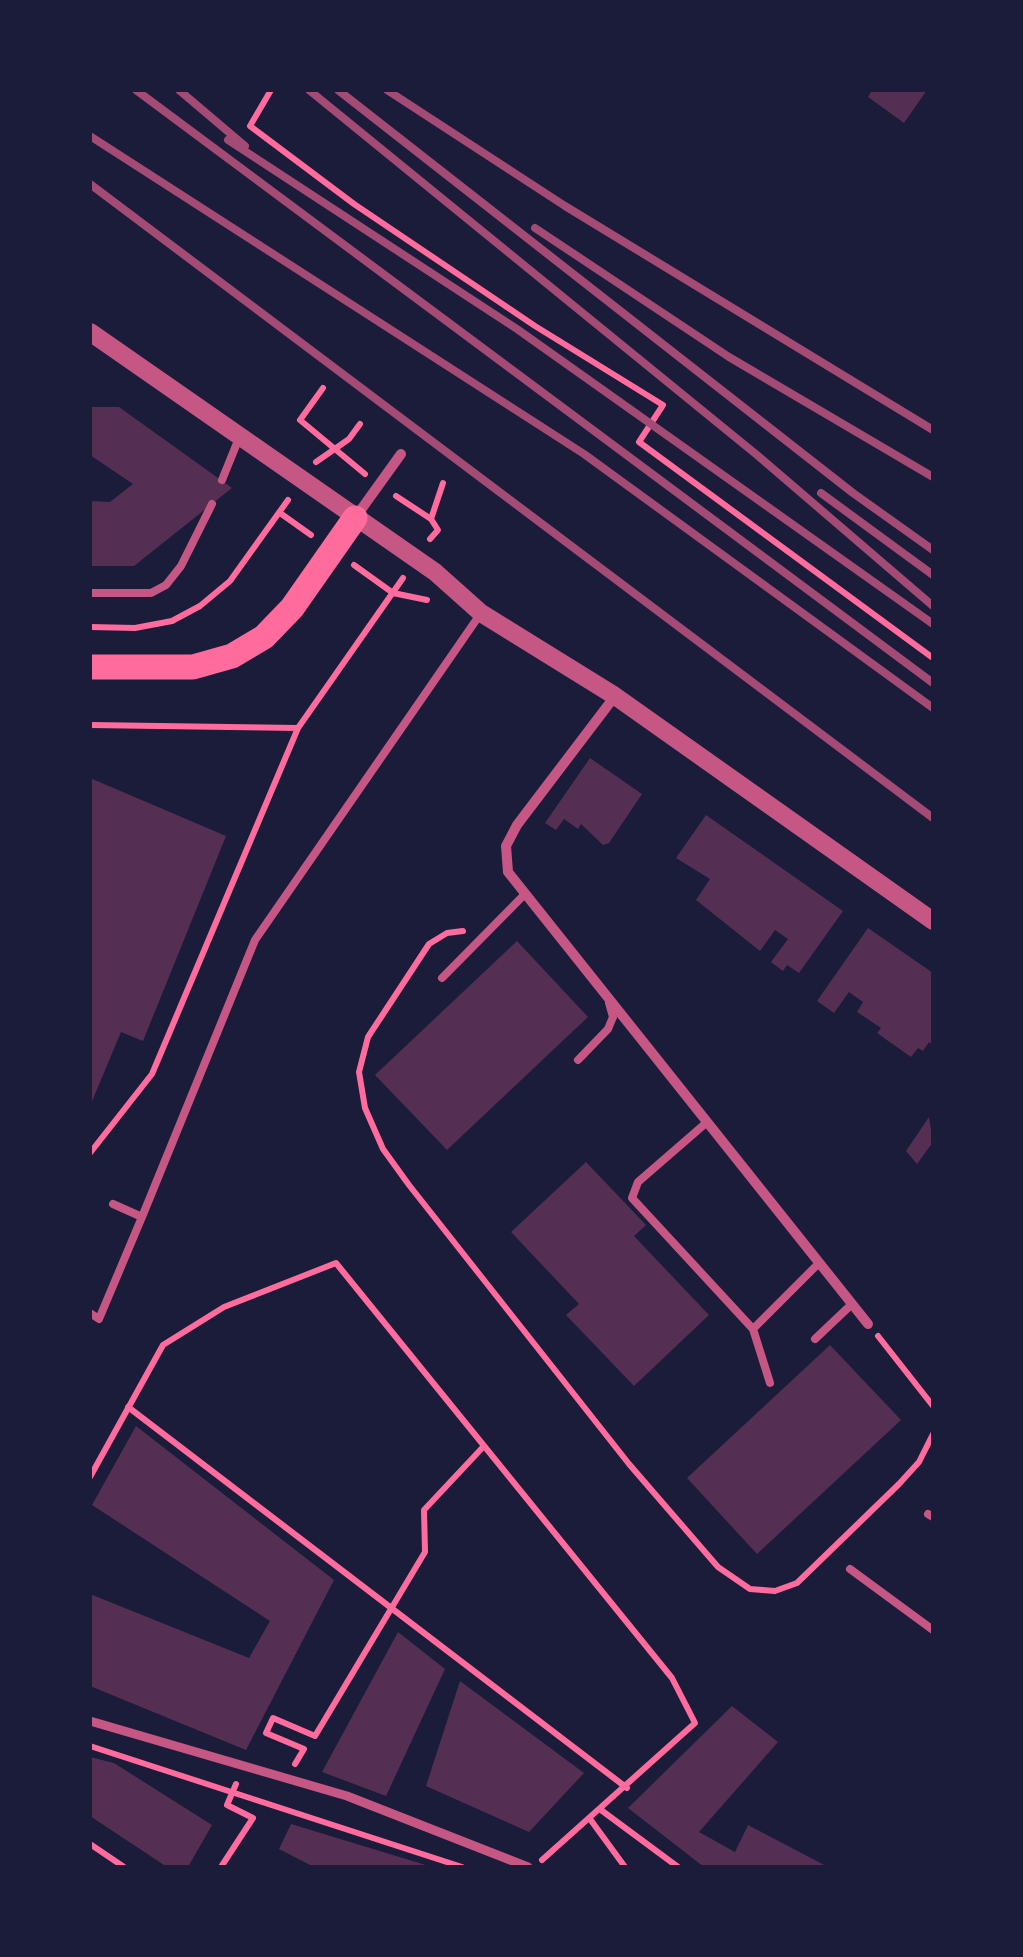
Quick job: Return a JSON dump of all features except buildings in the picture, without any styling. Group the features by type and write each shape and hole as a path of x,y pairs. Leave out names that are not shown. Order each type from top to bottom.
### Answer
{"main road":[{"path":"90,667 193,667 232,656 264,637 292,608 355,518"}],"street":[{"path":"90,332 435,572 481,613 615,696 933,921"},
{"path":"355,518 400,454"},
{"path":"615,696 511,834 506,864 523,896 868,1324"},
{"path":"90,1721 347,1796 531,1867"}],"lane":[{"path":"222,480 240,435"},
{"path":"90,593 151,593 166,585 182,566 212,504"},
{"path":"90,1314 99,1319 255,940 481,613"},
{"path":"442,978 523,896"},
{"path":"578,1060 612,1024 606,999"},
{"path":"706,1123 638,1182 632,1198 753,1329 770,1383"},
{"path":"112,1204 142,1217"},
{"path":"753,1329 818,1263"},
{"path":"815,1339 852,1304"},
{"path":"850,1569 933,1630"}],"path":[{"path":"271,90 250,126 400,235 663,406 639,442 933,658"},
{"path":"323,388 300,420 333,450"},
{"path":"90,627 154,625 172,621 200,606 230,581 312,464 350,439 360,424"},
{"path":"431,519 442,483"},
{"path":"90,1153 152,1074 298,728 393,592"},
{"path":"90,725 298,728"},
{"path":"486,932 447,933 422,953 361,1054 360,1091 364,1108 383,1149 409,1185 629,1464 718,1567 750,1589 774,1591 797,1583 906,1477 933,1434"},
{"path":"90,1478 162,1344 224,1306 336,1263 672,1678 695,1723 628,1788 531,1867"},
{"path":"868,1324 933,1406"},
{"path":"128,1406 628,1788"},
{"path":"304,1749 266,1733 273,1718 315,1736 389,1606 425,1552 424,1510 484,1446"},
{"path":"90,1746 462,1867"},
{"path":"221,1867 252,1818 227,1805 238,1781"},
{"path":"602,1810 678,1867"},
{"path":"590,1820 626,1867"},
{"path":"90,1844 124,1867"}],"railway":[{"path":"136,90 933,683"},
{"path":"179,90 245,146"},
{"path":"309,90 757,455 933,606"},
{"path":"338,90 853,493 933,550"},
{"path":"387,90 565,206 933,430"},
{"path":"90,136 584,454 933,708"},
{"path":"228,140 517,329 933,624"},
{"path":"90,184 933,818"},
{"path":"535,228 729,357 933,477"},
{"path":"821,493 933,575"}]}
